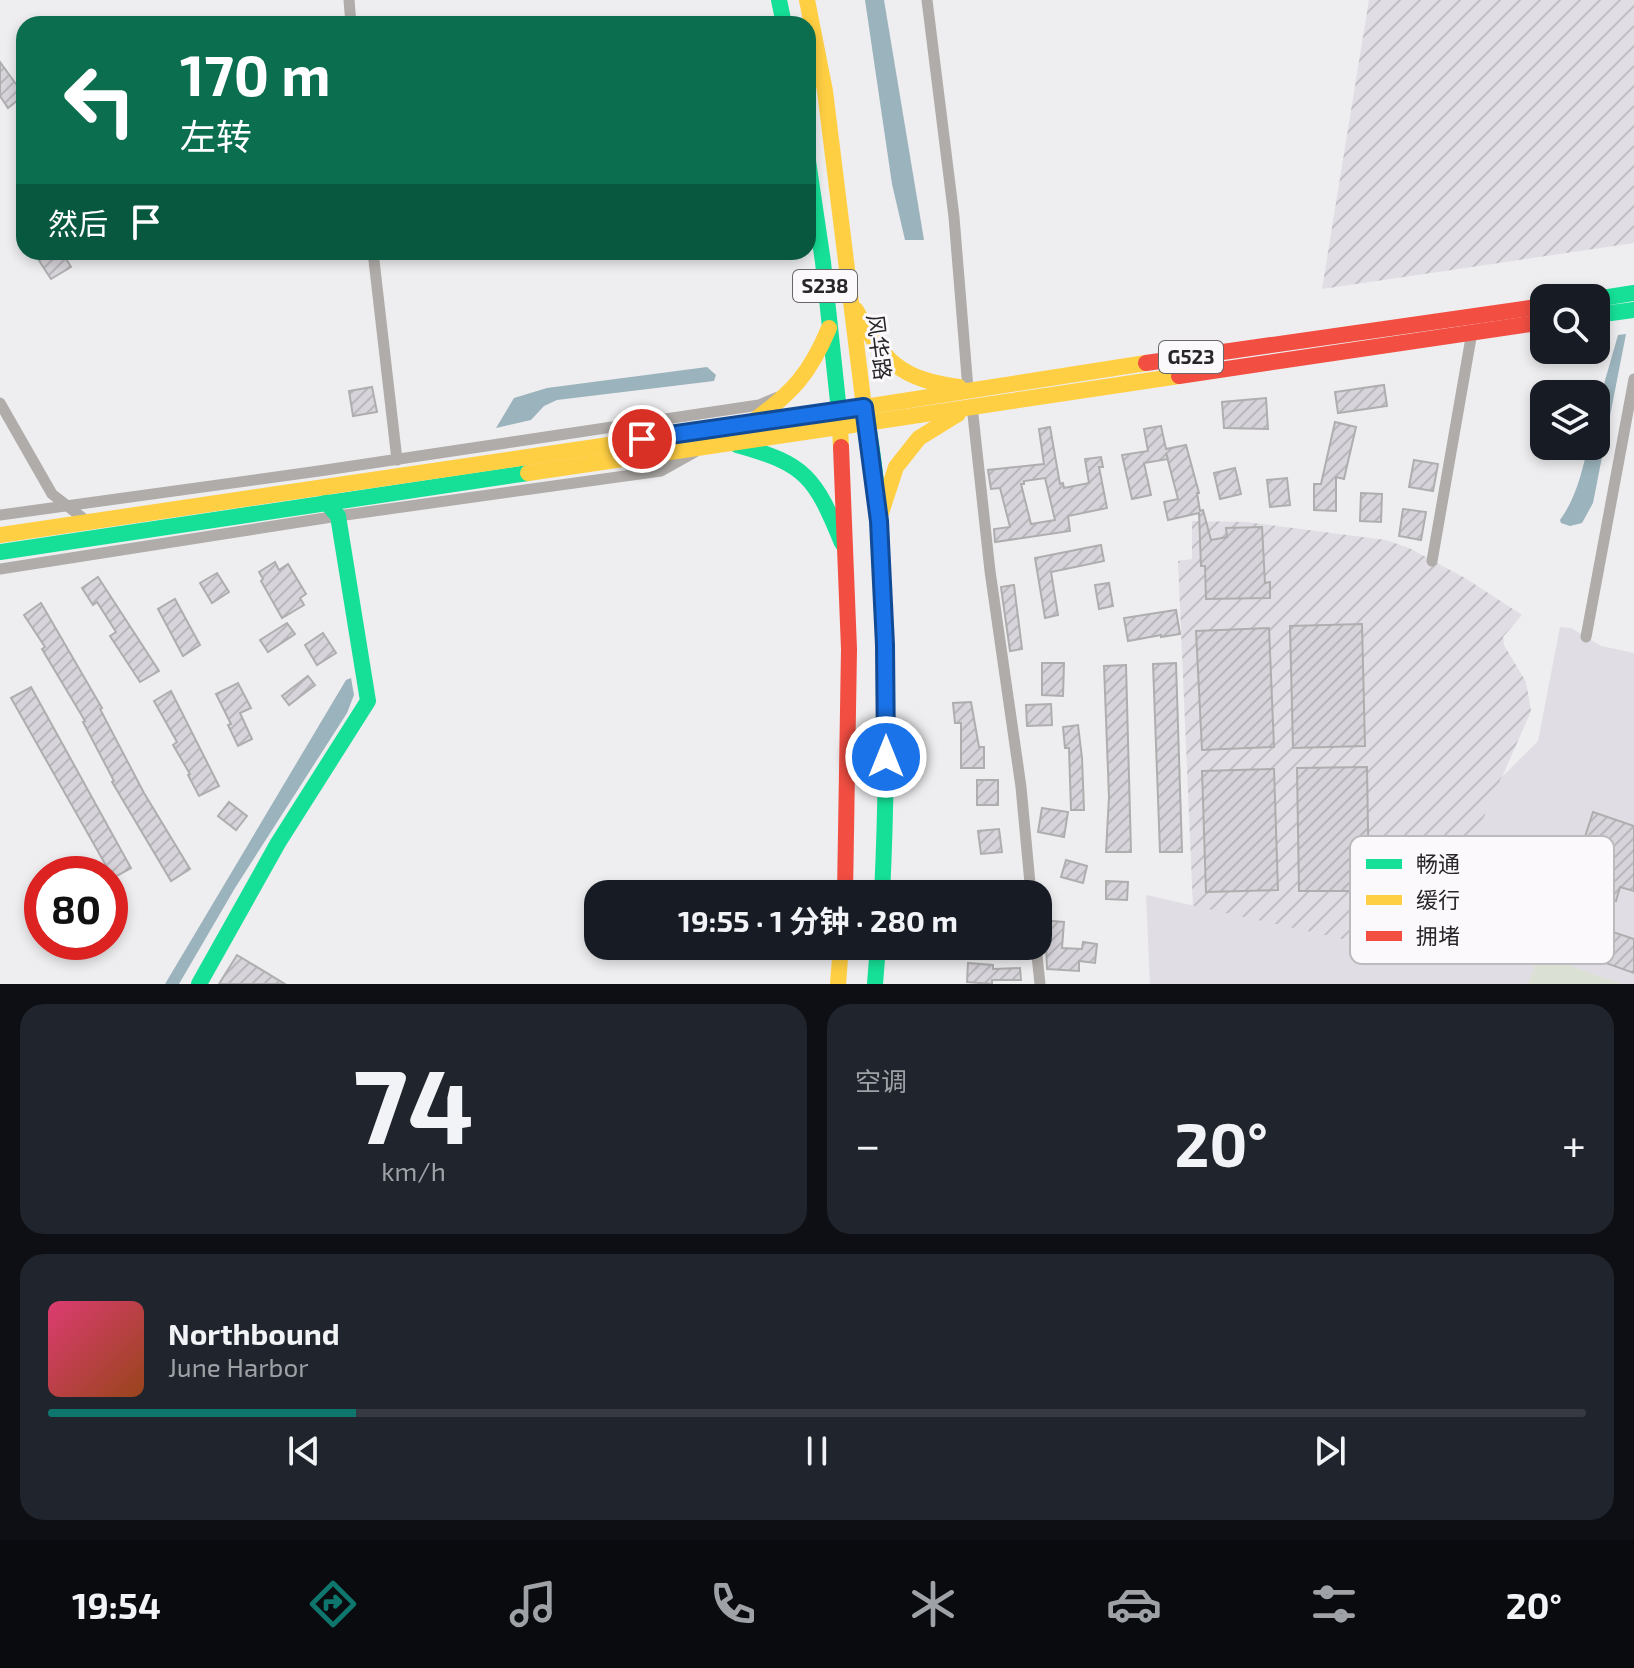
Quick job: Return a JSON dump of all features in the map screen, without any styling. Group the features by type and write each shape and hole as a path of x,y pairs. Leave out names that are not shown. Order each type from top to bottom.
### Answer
{"main road":[{"name":"风华路","path":"816,46 825,91 879,521 885,660 886,813 883,880"},
{"name":"S238","path":"816,221 839,419"},
{"path":"1610,297 1634,293"},
{"path":"851,303 890,361 916,379 970,398"},
{"name":"G523","path":"839,419 869,424 970,398 1530,308"},
{"path":"1610,313 1634,310"},
{"name":"G523","path":"839,419 864,407 970,398 1530,324"},
{"path":"751,423 797,389 815,364 830,327"},
{"path":"879,521 896,467 919,438 970,398"},
{"path":"0,535 751,423 839,419"},
{"path":"0,552 323,487 705,447 839,419"},
{"path":"839,419 849,649 846,880"},
{"path":"732,443 783,459 810,479 846,553"},
{"path":"199,984 278,843 368,701 338,516 323,487"},
{"path":"838,984 840,960"},
{"path":"875,984 877,960"}],"street":[{"path":"927,0 957,247 990,571 1021,787 1030,880"},
{"path":"374,260 397,460"},
{"path":"1432,561 1472,332"},
{"path":"1586,637 1634,379"},
{"path":"0,515 67,506 323,487 397,460 759,405 797,389"},
{"path":"0,403 52,494 88,522"},
{"path":"0,569 338,516 661,471 705,447"},
{"path":"1037,960 1040,984"}],"shaded area":[{"path":"1369,0 1634,0 1634,243 1322,289"},
{"path":"1192,521 1247,522 1386,540 1409,548 1465,578 1522,615 1503,637 1504,645 1526,682 1531,711 1476,836 1350,836 1350,941 1193,907 1178,561 1192,559"},
{"path":"1560,627 1571,628 1601,646 1634,653 1634,984 1150,984 1146,895 1350,941 1350,964 1614,964 1614,836 1476,836 1501,778 1538,741"},
{"path":"1536,964 1565,964 1622,984 1528,984"}],"water":[{"path":"865,0 884,0 924,240 905,240 892,184"},
{"path":"1626,334 1610,416 1610,380 1605,380 1618,335"},
{"path":"707,367 716,375 714,381 557,400 544,406 531,420 496,428 514,398 547,388"},
{"path":"1585,460 1601,460 1593,503 1582,523 1570,526 1560,520"},
{"path":"351,678 354,695 347,713 235,888 179,984 165,984 346,680"}],"building":[{"path":"0,62 16,84 16,102 8,108 0,96"},
{"path":"39,260 67,260 71,267 51,279"},
{"path":"1384,385 1387,406 1338,413 1335,392"},
{"path":"372,387 377,412 353,416 349,391"},
{"path":"1266,398 1268,429 1224,428 1222,402"},
{"path":"1335,422 1356,427 1344,479 1336,477 1336,511 1314,510 1314,484 1321,484"},
{"path":"1161,426 1166,449 1186,445 1199,493 1200,511 1203,510 1211,540 1227,537 1226,528 1262,527 1265,583 1270,582 1270,598 1206,599 1199,513 1168,520 1164,502 1178,499 1168,459 1144,463 1151,495 1132,499 1122,455 1148,451 1144,429"},
{"path":"1050,427 1060,484 1063,483 1064,488 1089,483 1085,459 1101,457 1103,467 1099,467 1107,508 1068,516 1070,531 995,542 994,529 1010,527 1000,488 991,489 988,470 1044,464 1039,429","holes":["1045,478 1055,520 1031,524 1021,484 1024,481"]},
{"path":"1414,460 1438,464 1433,491 1409,487"},
{"path":"1235,468 1241,494 1220,499 1214,473"},
{"path":"1287,478 1290,505 1270,507 1267,480"},
{"path":"1361,493 1382,494 1381,522 1360,521"},
{"path":"1403,509 1426,512 1421,540 1399,536"},
{"path":"1101,545 1104,561 1051,572 1058,615 1045,618 1035,558"},
{"path":"275,562 279,570 288,564 306,594 300,598 304,605 282,618 259,572"},
{"path":"217,573 229,592 212,603 200,583"},
{"path":"98,577 159,671 140,682 110,636 116,632 97,602 93,605 82,588"},
{"path":"1109,583 1113,606 1099,609 1095,585"},
{"path":"1014,585 1022,649 1010,651 1001,587"},
{"path":"175,599 200,645 183,656 158,609"},
{"path":"41,603 102,708 144,793 190,869 171,881 112,782 85,721 24,615"},
{"path":"1176,610 1180,634 1128,641 1124,618"},
{"path":"287,623 295,634 268,652 260,640"},
{"path":"1362,624 1365,746 1293,748 1290,626"},
{"path":"1269,628 1274,747 1202,750 1196,631"},
{"path":"323,633 336,653 317,665 305,645"},
{"path":"1042,663 1064,663 1063,696 1042,695"},
{"path":"1176,663 1182,852 1160,852 1153,664"},
{"path":"1126,665 1131,852 1106,852 1109,797 1104,666"},
{"path":"308,676 315,685 289,705 282,696"},
{"path":"238,683 251,708 240,713 252,739 238,746 216,694"},
{"path":"31,687 124,856 101,856 11,698"},
{"path":"171,691 219,786 199,796 173,745 177,742 154,701"},
{"path":"971,702 979,747 984,747 984,768 961,768 961,723 955,723 953,703"},
{"path":"1051,704 1052,725 1027,726 1026,705"},
{"path":"1078,725 1084,810 1071,810 1069,748 1065,748 1063,727"},
{"path":"1367,767 1368,836 1350,836 1350,891 1299,891 1297,768"},
{"path":"1274,769 1278,890 1206,892 1202,771"},
{"path":"977,780 998,780 998,805 977,805"},
{"path":"229,802 247,816 236,830 218,816"},
{"path":"1042,808 1068,812 1064,837 1038,832"},
{"path":"1593,812 1634,826 1634,891 1620,887 1614,900 1614,836 1585,836"},
{"path":"999,829 1002,852 981,854 978,831"},
{"path":"1066,860 1087,866 1083,883 1061,877"},
{"path":"1106,881 1128,882 1127,900 1106,899"},
{"path":"1052,921 1064,922 1062,948 1082,949 1083,942 1097,944 1095,963 1079,961 1079,971 1047,969 1047,960 1052,960"},
{"path":"1614,932 1634,939 1634,973 1608,964 1614,964"},
{"path":"237,955 285,984 219,984"},
{"path":"968,963 993,965 993,969 1020,968 1021,980 992,980 992,984 967,982"}],"traffic: fast":[{"path":"779,0 782,16"},
{"path":"690,433 839,411 816,215"},
{"path":"1610,297 1634,293"},
{"path":"1610,313 1634,310"},
{"path":"865,411 876,479 883,594 886,744 883,880"},
{"path":"737,445 779,459 805,476 824,503 842,543"},
{"path":"0,552 528,473"},
{"path":"199,984 278,843 368,701 338,516 326,502"},
{"path":"875,984 877,960"}],"traffic: slow":[{"path":"807,0 810,16"},
{"path":"816,46 825,91 864,407"},
{"path":"856,310 876,343 896,365 922,379 959,387"},
{"path":"752,422 798,381 815,358 829,328"},
{"path":"841,447 839,411 1146,363"},
{"path":"839,427 1179,376"},
{"path":"881,513 896,467 919,438 958,414"},
{"path":"528,473 839,427"},
{"path":"0,535 690,433"},
{"path":"838,984 840,960"}],"traffic: jam":[{"path":"1146,363 1530,308"},
{"path":"1179,376 1530,324"},
{"path":"841,447 849,649 845,880"}],"route":[{"path":"642,439 864,407 869,424 879,521 886,757"}]}
